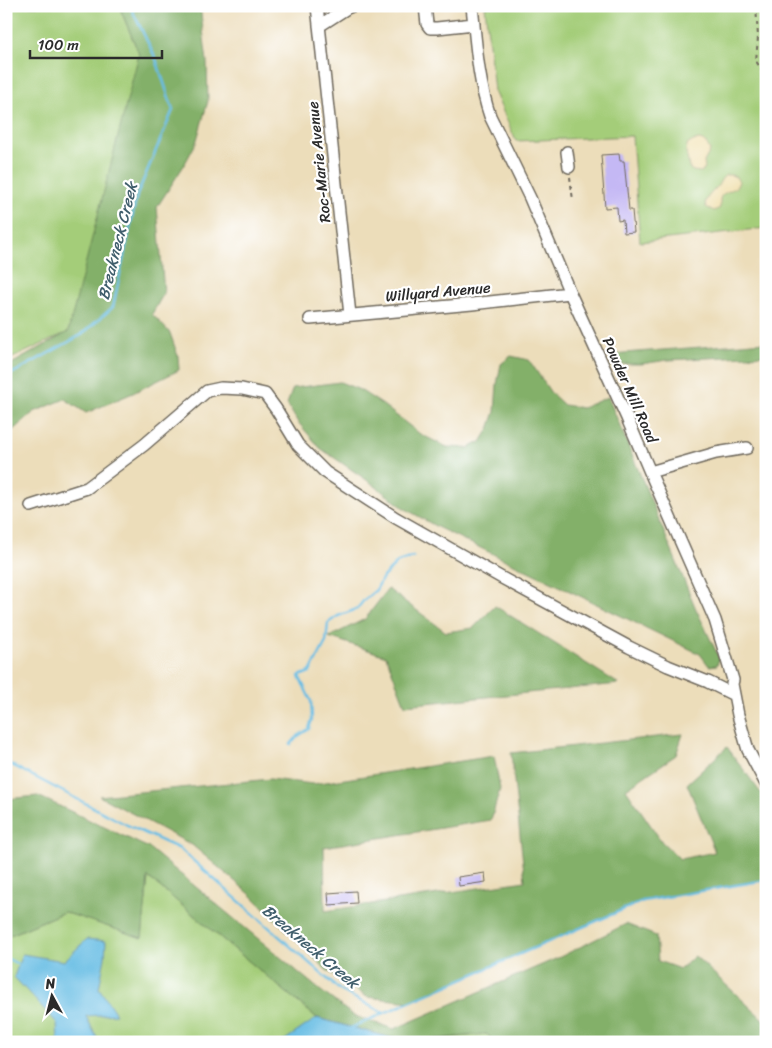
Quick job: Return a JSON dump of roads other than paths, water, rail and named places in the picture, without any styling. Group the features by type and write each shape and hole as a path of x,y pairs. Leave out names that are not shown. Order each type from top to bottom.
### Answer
{"street":[{"name":"Roc-Marie Avenue","path":"317,6 350,315"},
{"path":"320,26 352,6"},
{"path":"425,6 426,24 430,28 474,24"},
{"name":"Powder Mill Road","path":"472,6 483,94 490,116 530,198 714,620 733,680 734,695 748,750 766,784"},
{"path":"567,152 569,167"},
{"name":"Willyard Avenue","path":"310,319 570,293"},
{"path":"30,506 86,488 144,445 207,391 221,388 242,389 265,394 298,445 325,472 396,518 502,578 629,646 668,666 734,695"},
{"path":"650,472 716,453 747,448"}],"water":[{"path":"87,939 106,941 105,958 99,988 116,1014 86,1016 99,1042 58,1042 57,1023 14,977 22,954 64,961"},
{"path":"317,1018 406,1042 282,1042"}],"waterway":[{"name":"Breakneck Creek","path":"6,377 81,335 113,307 137,195 173,110 156,59 130,6"},
{"path":"291,744 298,736 309,729 312,719 311,701 299,676 310,672 326,642 328,623 338,616 357,609 376,590 383,577 398,562 413,557"},
{"name":"Breakneck Creek","path":"6,762 127,825 180,849 341,991 384,1013 643,901 766,880"},
{"path":"6,958 20,965"},
{"path":"351,1028 384,1013"}]}
